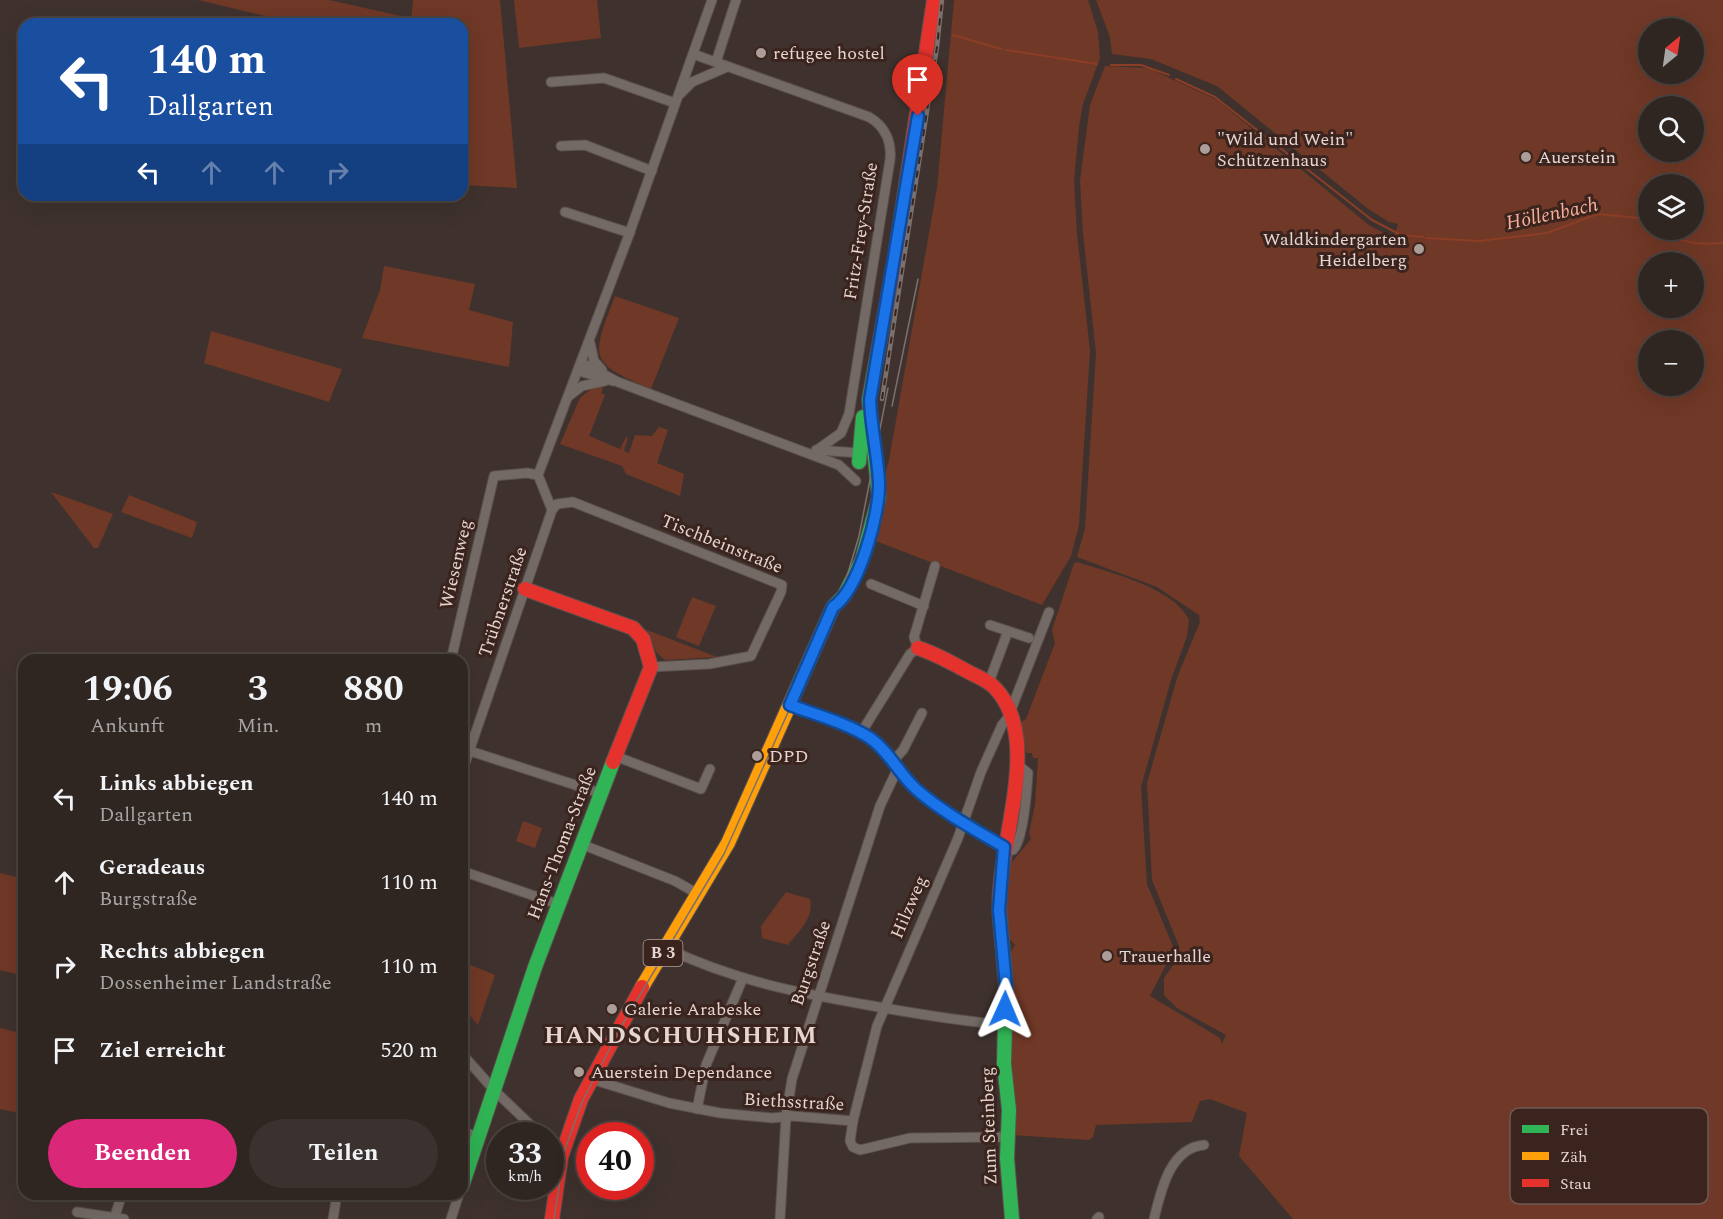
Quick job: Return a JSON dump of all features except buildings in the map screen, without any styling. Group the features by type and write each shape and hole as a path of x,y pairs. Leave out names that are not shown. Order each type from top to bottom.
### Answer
{"main road":[{"name":"B 3","path":"877,507 871,466 858,456 863,417 870,400 896,258 934,0"},
{"name":"B 3","path":"564,1134 620,1024 728,843 833,607 844,596 862,560 877,507 879,483 871,435 870,400"},
{"path":"525,589 633,628 643,639 651,667"},
{"name":"Zum Steinberg","path":"918,648 932,652 988,682 1002,696 1011,711 1017,732 1014,797 1004,847 999,910 1006,986 1005,1064 1009,1110 1007,1137 1012,1219"},
{"name":"Hans-Thoma-Straße","path":"468,1166 495,1091 523,1000 558,904 651,667"},
{"name":"B 3","path":"552,1219 553,1200"}],"street":[{"path":"552,510 538,475 590,343 712,0"},
{"path":"716,62 736,0"},
{"name":"Fritz-Frey-Straße","path":"693,54 870,117 885,131 890,154 849,414 841,433"},
{"path":"677,99 692,82 728,66"},
{"path":"551,82 604,78 677,99"},
{"path":"561,146 585,145 652,171"},
{"path":"565,212 630,233"},
{"path":"590,343 594,360 606,377"},
{"path":"580,367 796,447 839,465 856,481"},
{"path":"569,396 582,386 606,377"},
{"path":"817,450 841,433 842,442 858,456"},
{"path":"839,465 858,456 871,435"},
{"path":"796,447 858,456"},
{"name":"Wiesenweg","path":"452,654 494,476 527,473 538,475"},
{"name":"Tischbeinstraße","path":"552,510 564,501 573,502 782,585 781,592 751,656 709,664 651,667"},
{"name":"Trübnerstraße","path":"468,756 552,510"},
{"path":"861,733 910,654 918,648 914,637 934,566"},
{"path":"871,584 924,606"},
{"path":"1011,711 1049,612"},
{"path":"990,625 1029,638"},
{"path":"988,682 1008,631"},
{"path":"790,705 861,733 882,747 895,766 925,797 1004,847"},
{"name":"Hilzweg","path":"853,1121 872,1042 884,1009 999,732 1011,711"},
{"name":"Burgstraße","path":"780,1219 786,1117 796,1063 880,806 895,766 922,713"},
{"path":"470,751 600,793"},
{"path":"615,756 701,789 710,769"},
{"path":"581,844 675,881 691,890"},
{"path":"468,873 558,904"},
{"path":"666,948 742,978 817,998 1005,1025"},
{"path":"697,1109 706,1065 742,978"},
{"path":"468,1061 527,1122"},
{"name":"Biethsstraße","path":"591,1079 634,1094 697,1109 758,1118 786,1117 853,1121 850,1141 853,1147 860,1150 910,1138 1007,1137"},
{"path":"468,1133 477,1137"},
{"path":"1154,1219 1176,1160 1187,1149 1204,1145"},
{"path":"76,1212 118,1219 121,1200"},
{"path":"333,1219 336,1200"},
{"path":"451,1219 457,1200"}],"shaded area":[{"path":"198,0 329,0 401,16 401,18 274,18"},
{"path":"413,0 500,0 517,188 468,185 468,18 412,18"},
{"path":"514,0 597,0 601,38 519,48"},
{"path":"954,0 1088,0 1098,32 1100,58 1083,104 1074,181 1077,234 1090,351 1079,525 1071,556 1042,605 868,538 889,460 937,188"},
{"path":"1096,0 1723,0 1723,1219 1293,1219 1239,1156 1247,1113 1210,1099 1200,1101 1192,1122 1096,1125 1093,1137 1089,1140 1011,1135 1009,955 1015,945 1007,936 1007,868 1031,839 1029,833 1035,805 1038,758 1033,758 1032,753 1027,753 1023,746 1020,722 1026,719 1055,643 1052,630 1074,563 1077,562 1122,576 1156,590 1181,609 1189,620 1187,636 1171,680 1141,787 1147,884 1174,949 1150,996 1220,1038 1222,1044 1226,1035 1177,1008 1164,995 1164,978 1177,960 1179,946 1152,880 1147,783 1178,675 1200,622 1199,615 1157,587 1077,557 1085,528 1096,353 1083,233 1080,181 1090,105 1105,66 1148,68 1217,100 1370,226 1394,238 1398,224 1389,222 1367,208 1217,86 1151,59 1112,54 1110,37"},
{"path":"384,266 475,284 469,310 513,322 509,367 362,338 380,290"},
{"path":"615,296 679,318 651,389 615,372 600,356 599,346 602,333"},
{"path":"211,331 342,369 329,402 204,363"},
{"path":"596,385 603,387 601,393 605,395 589,436 620,449 626,437 628,438 624,451 629,453 635,435 652,436 659,427 668,430 657,463 684,474 680,496 626,474 622,466 560,444 580,398"},
{"path":"51,492 113,514 98,548 94,548"},
{"path":"129,495 197,522 192,538 121,512"},
{"path":"692,597 716,606 699,646 676,637"},
{"path":"647,630 717,657 665,660 656,652"},
{"path":"523,821 542,828 535,848 516,841"},
{"path":"0,873 18,878 18,974 0,970"},
{"path":"786,892 810,899 811,906 805,924 788,945 762,938 761,926"},
{"path":"468,964 495,975 478,1025 468,1013"},
{"path":"0,1028 18,1032 18,1113 0,1109"}],"waterway":[{"name":"Höllenbach","path":"953,35 1001,49"},
{"name":"Höllenbach","path":"1006,50 1097,64"},
{"name":"Höllenbach","path":"1111,65 1141,65 1169,75"},
{"name":"Höllenbach","path":"1176,79 1215,97 1372,220 1401,235 1423,237"},
{"name":"Höllenbach","path":"1426,238 1479,241 1547,233 1598,214 1638,218"},
{"name":"Höllenbach","path":"1683,240 1692,243 1723,243"}],"tram line":[{"path":"892,406 918,279"},
{"path":"554,1219 565,1149 583,1100 622,1025 724,854 842,593 859,536 888,388"}],"railway":[{"path":"882,399 937,47 942,0"}],"traffic: fast":[{"path":"797,688 833,607 844,596 862,560 879,497 869,400 878,351"},
{"path":"859,462 863,417"},
{"path":"468,1168 535,967 613,762"},
{"path":"1000,919 1006,986 1004,1064 1009,1110 1007,1158 1012,1219"}],"traffic: slow":[{"path":"642,987 728,843 797,688"}],"traffic: jam":[{"path":"878,351 895,258 934,0"},
{"path":"525,589 633,628 643,639 651,667 613,762"},
{"path":"918,648 941,657 988,682 995,688 1010,711 1016,737 1017,767 1003,861 1000,919"},
{"path":"552,1219 561,1157 581,1099 642,987"}],"place":[{"name":"refugee hostel","path":"761,53"},
{"name":"\"Wild und Wein\" Schützenhaus","path":"1205,149"},
{"name":"Auerstein","path":"1526,157"},
{"name":"Waldkindergarten Heidelberg","path":"1419,249"},
{"name":"DPD","path":"757,756"},
{"name":"Trauerhalle","path":"1107,956"},
{"name":"Galerie Arabeske","path":"612,1009"},
{"name":"Auerstein Dependance","path":"579,1072"}],"district":[{"name":"HANDSCHUHSHEIM","path":"681,1036"}],"route":[{"path":"918,116 896,258 870,400 879,497 862,560 844,596 833,607 790,705 850,728 877,743 897,770 925,797 1004,847 999,910 1006,986 1005,1009"}]}
